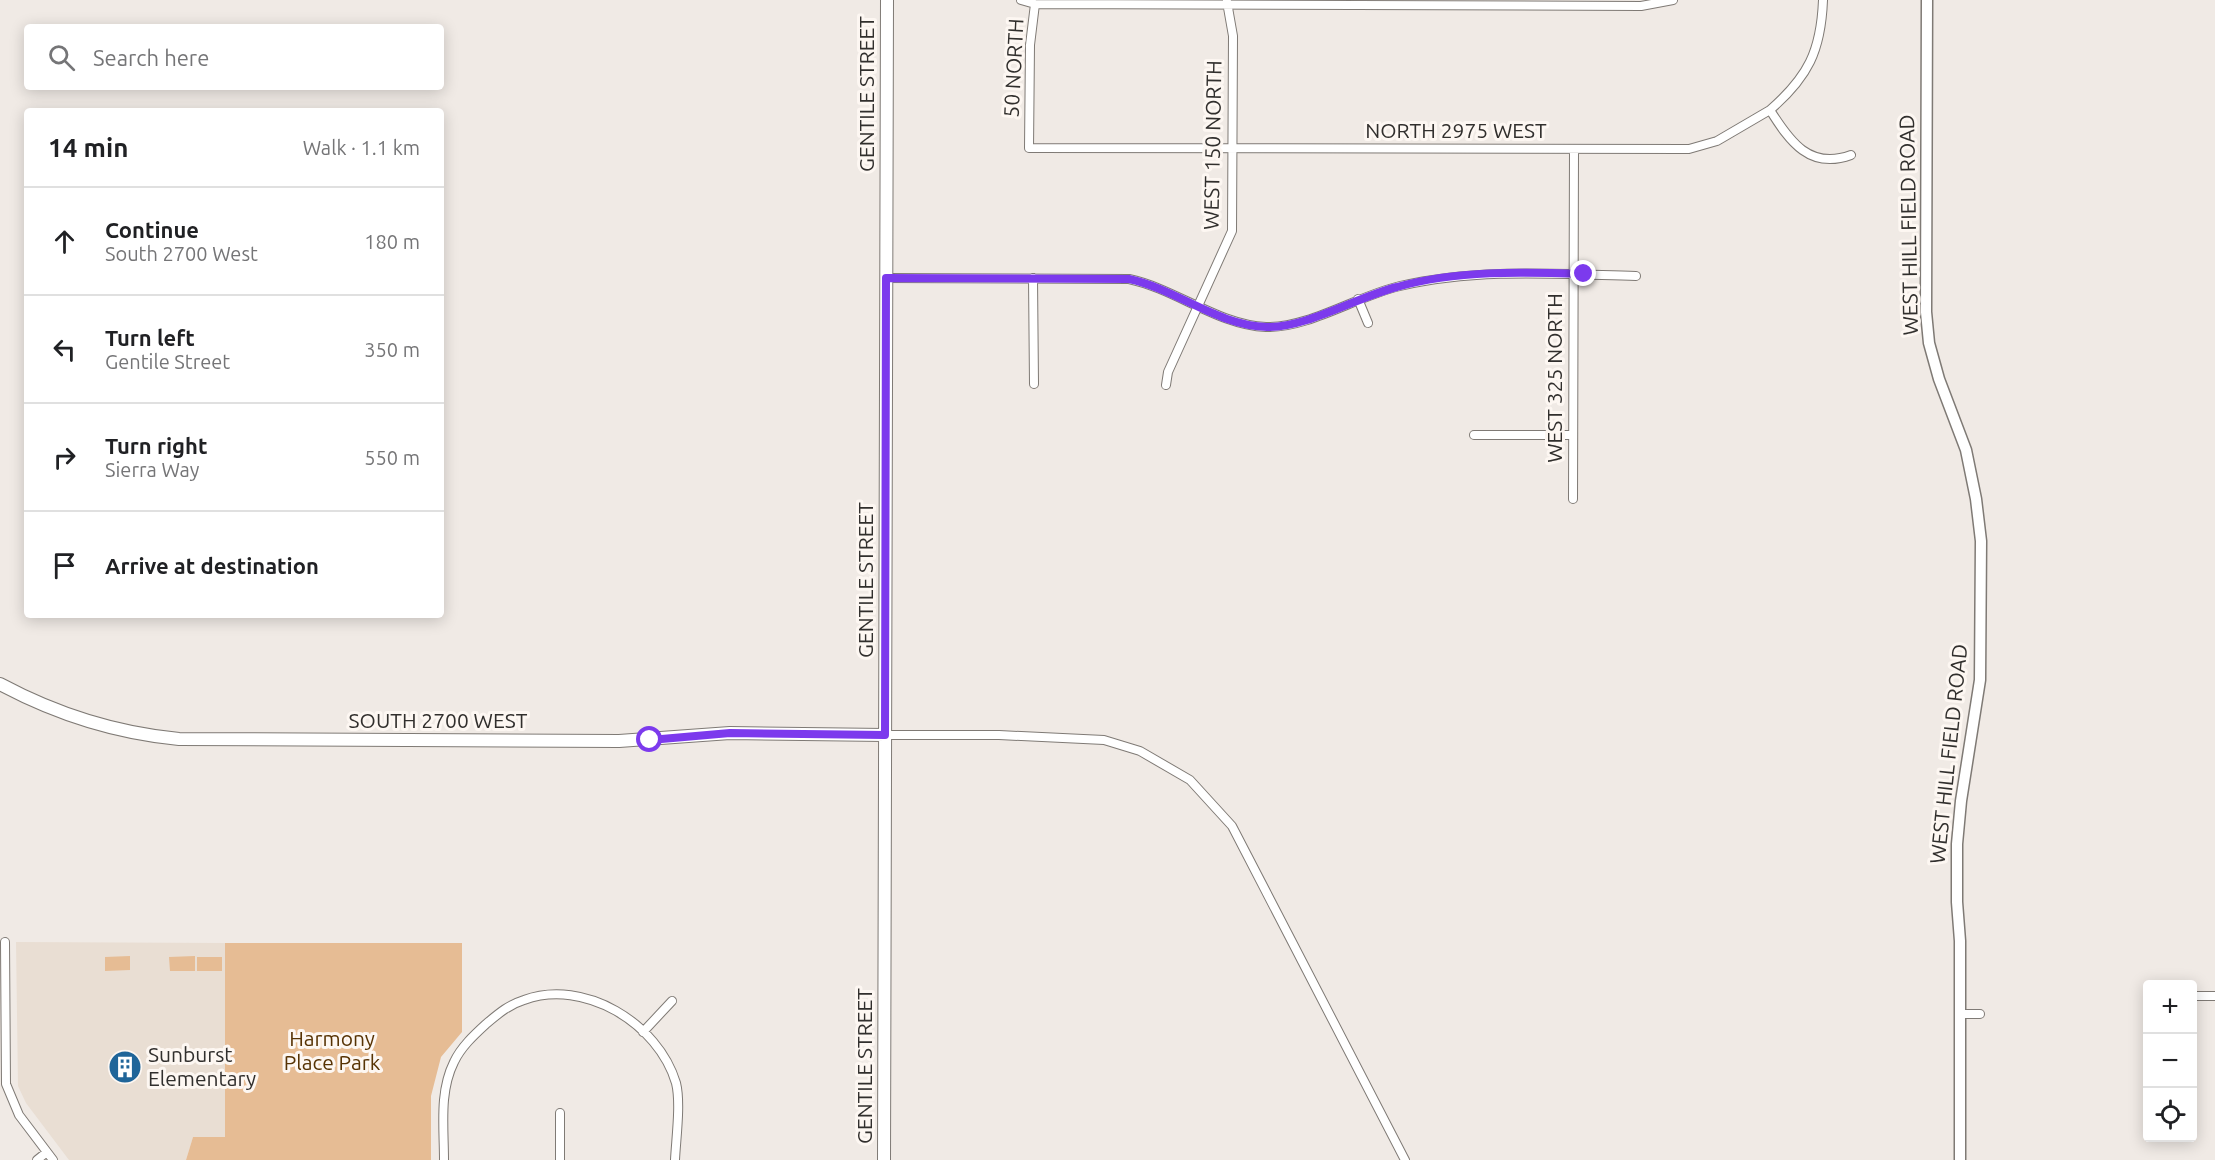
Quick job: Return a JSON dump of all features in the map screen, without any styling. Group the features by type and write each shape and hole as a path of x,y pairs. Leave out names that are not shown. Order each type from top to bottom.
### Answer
{"main road":[{"name":"GENTILE STREET","path":"884,1160 887,0"},
{"name":"SOUTH 2700 WEST","path":"0,684 43,705 86,722 140,734 179,739 619,741 730,733 885,735"}],"street":[{"name":"50 NORTH","path":"1021,0 1035,4 1030,45 1029,148"},
{"path":"1035,4 1641,3 1673,0"},
{"name":"NORTH 2975 WEST","path":"1029,148 1689,149 1717,141 1770,110 1800,80 1819,42 1823,0"},
{"name":"WEST HILL FIELD ROAD","path":"1927,0 1926,312 1929,343 1939,379 1966,450 1977,499 1981,541 1980,680 1961,801 1957,844 1960,1160"},
{"name":"WEST 150 NORTH","path":"1166,385 1168,372 1232,231 1233,36 1227,2"},
{"path":"1770,110 1790,140 1806,154 1822,160 1837,160 1851,155"},
{"name":"WEST 325 NORTH","path":"1573,499 1574,149"},
{"path":"886,278 1129,279 1160,288 1230,320 1252,326 1269,327 1301,322 1358,298 1399,286 1467,275 1636,276"},
{"path":"1033,278 1034,384"},
{"path":"1358,298 1368,323"},
{"path":"1474,435 1573,435"},
{"path":"885,735 999,735 1104,740 1140,750 1190,780 1232,826 1405,1160"},
{"path":"5,942 2,1027 6,1084 19,1115 50,1156 37,1160"},
{"path":"444,1160 444,1086 462,1049 503,1009 526,999 552,995 592,999 608,1006 643,1032 663,1059 677,1089 675,1160"},
{"path":"2197,996 2215,996"},
{"path":"643,1032 672,1001"},
{"path":"1960,1014 1980,1014"},
{"path":"560,1113 560,1160"}],"shaded area":[{"path":"16,942 225,943 225,1137 193,1137 186,1160 69,1160 26,1103 18,1086"}],"green space":[{"name":"Harmony Place Park","path":"225,943 462,943 462,1032 441,1057 431,1096 431,1160 186,1160 193,1137 225,1137"},
{"path":"130,956 130,970 105,971 105,957"},
{"path":"195,956 195,971 170,971 169,957"},
{"path":"197,957 222,957 222,971 197,971"}],"place":[{"name":"Sunburst Elementary","path":"125,1067"}],"route":[{"path":"650,740 730,733 885,735 886,278 1129,279 1160,288 1230,320 1252,326 1269,327 1301,322 1358,298 1430,280 1509,273 1584,274"}]}
